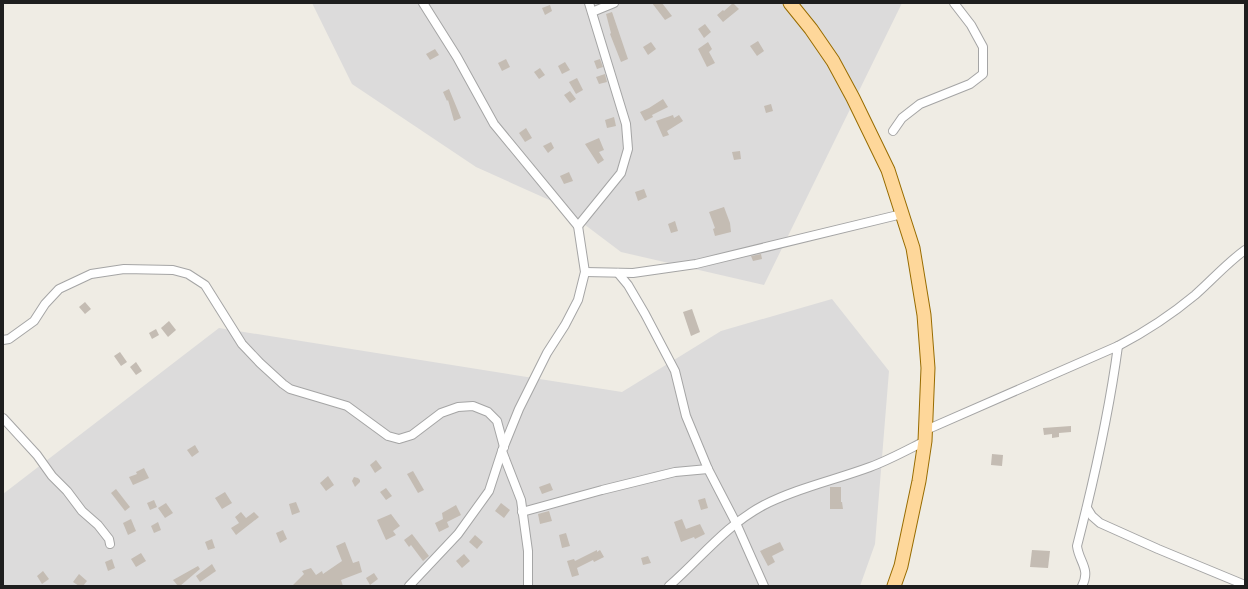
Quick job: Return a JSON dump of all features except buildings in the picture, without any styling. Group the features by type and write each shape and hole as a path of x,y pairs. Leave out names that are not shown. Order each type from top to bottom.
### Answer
{"main road":[{"path":"790,3 811,29 833,61 854,98 888,170 912,248 924,315 928,368 925,436 919,481 901,566 894,586"}],"street":[{"path":"411,585 458,534 489,491 503,449 520,410 547,353 565,325 578,300 585,272 578,226 494,124 457,57 422,3"},
{"path":"578,226 621,173 628,149 626,124 589,3"},
{"path":"592,12 614,3"},
{"path":"893,131 902,118 920,104 970,84 983,74 984,47 971,25 954,3"},
{"path":"585,272 633,273 696,264 902,214"},
{"path":"668,586 720,536 736,523 763,506 799,491 871,467 925,436 1118,346 1149,330 1194,295 1234,258 1245,250"},
{"path":"3,340 9,339 34,321 45,304 59,289 91,274 124,269 173,270 188,274 205,285 242,344 282,384 290,389 347,406 388,436 399,439 412,435 441,413 458,408 473,406 488,412 497,421 503,449 521,500 528,552 528,586"},
{"path":"618,273 628,285 645,314 674,370 686,416 708,469 736,523 764,586"},
{"path":"1082,586 1086,570 1077,546 1087,508 1118,346"},
{"path":"3,418 37,455 52,476 82,511 98,525 109,539 110,544"},
{"path":"522,512 676,472 708,469"},
{"path":"1087,508 1092,516 1100,523 1245,585"}],"shaded area":[{"path":"312,3 902,3 764,285 621,252 556,203 476,167 352,84"},
{"path":"832,299 889,371 875,544 860,586 3,586 3,494 219,328 622,392 721,331"}]}
